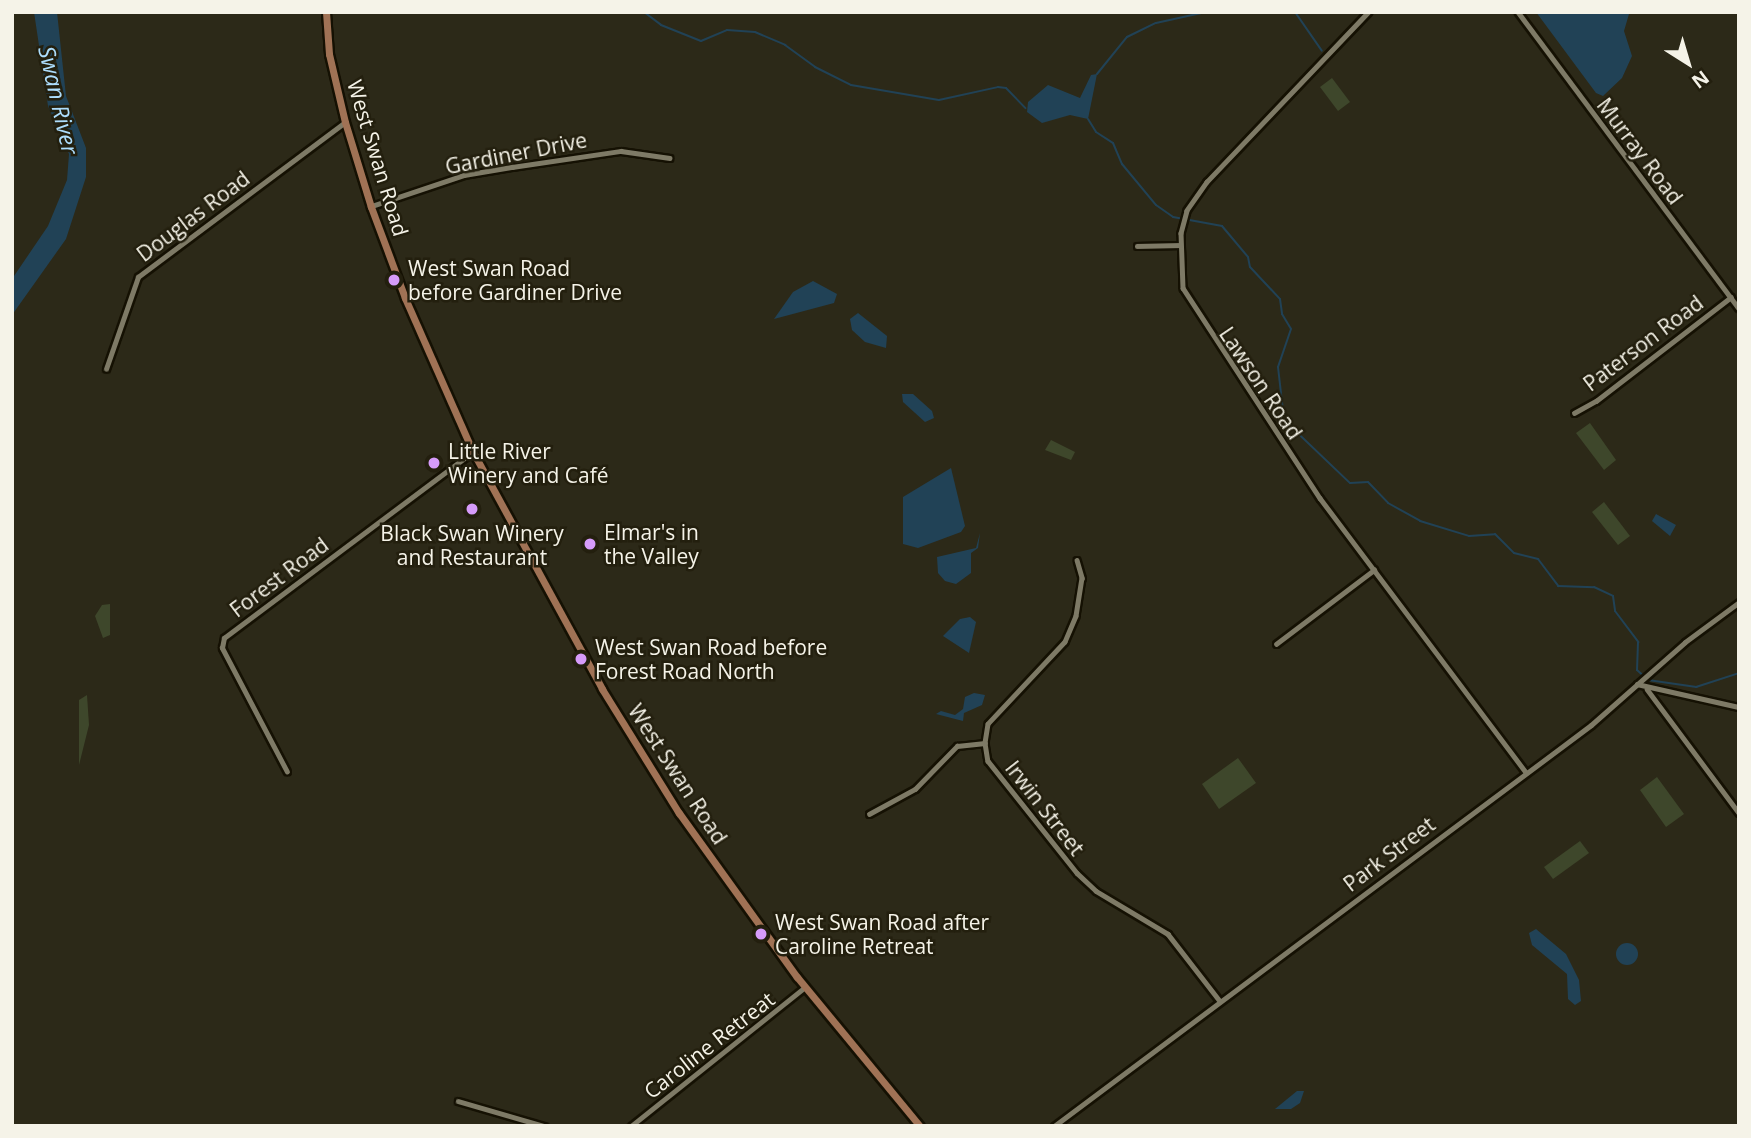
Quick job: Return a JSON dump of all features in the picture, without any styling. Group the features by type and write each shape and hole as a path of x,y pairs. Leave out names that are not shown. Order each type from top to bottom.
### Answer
{"main road":[{"name":"West Swan Road","path":"326,12 329,54 345,122 371,206 405,298 473,452 630,734 679,813 805,987 920,1126"}],"street":[{"name":"Lawson Road","path":"1369,12 1207,182 1187,211 1180,245 1183,288 1190,304 1287,450 1526,772"},
{"name":"Murray Road","path":"1518,12 1739,308"},
{"name":"Douglas Road","path":"106,369 138,277 345,122"},
{"name":"Gardiner Drive","path":"371,206 464,175 512,167 621,151 670,158"},
{"path":"1137,246 1180,245"},
{"name":"Paterson Road","path":"1574,413 1596,401 1731,297"},
{"name":"Forest Road","path":"287,772 222,648 224,638 473,452"},
{"path":"869,814 915,789 957,746 985,743 988,724 1000,708 1065,642 1080,591 1077,560"},
{"path":"1276,644 1374,570"},
{"name":"Park Street","path":"1054,1126 1591,725 1637,683 1739,602"},
{"path":"1637,683 1647,689 1739,707"},
{"path":"1647,689 1739,813"},
{"name":"Irwin Street","path":"985,743 988,761 1000,780 1077,873 1096,891 1168,934 1220,1001"},
{"name":"Caroline Retreat","path":"631,1126 805,987"},
{"path":"458,1101 544,1126"}],"green space":[{"path":"1332,78 1350,102 1338,111 1320,87"},
{"path":"1590,423 1616,460 1604,470 1576,433"},
{"path":"1051,440 1075,452 1071,460 1045,450"},
{"path":"1604,502 1630,536 1618,545 1592,512"},
{"path":"110,604 110,635 103,638 95,616 102,605"},
{"path":"87,695 89,725 79,765 79,700"},
{"path":"1238,758 1256,783 1219,809 1202,784"},
{"path":"1657,777 1684,814 1666,827 1640,790"},
{"path":"1580,841 1589,853 1553,879 1544,867"}],"water":[{"name":"Swan River","path":"34,12 57,12 66,96 86,148 86,177 66,239 12,315 12,279 48,226 67,180 69,154 48,106"},
{"path":"1536,12 1635,12 1629,14 1624,31 1632,56 1622,78 1603,96 1596,93"},
{"path":"1097,74 1088,119 1070,115 1042,123 1027,112 1028,102 1048,85 1080,98 1091,75"},
{"path":"813,281 837,294 834,303 774,319 793,292"},
{"path":"858,313 887,336 886,348 865,342 852,330 850,319"},
{"path":"902,394 913,394 932,411 934,418 925,422 903,402"},
{"path":"951,468 965,526 961,532 918,548 903,544 903,497"},
{"path":"1656,514 1676,525 1670,536 1652,521"},
{"path":"980,533 978,548 971,553 971,573 956,584 945,581 938,573 937,557 976,548"},
{"path":"970,617 976,622 969,653 943,636 960,619"},
{"path":"974,693 985,695 982,705 964,713 963,721 936,714 941,711 955,715 963,709 965,697"},
{"path":"1536,929 1566,954 1579,980 1581,1001 1575,1005 1568,999 1567,974 1532,945 1529,933"},
{"path":"1627,943 1635,946 1638,954 1635,962 1627,965 1619,962 1616,954 1619,946"},
{"path":"1297,1091 1304,1091 1300,1103 1291,1109 1275,1109"}],"waterway":[{"path":"644,12 661,25 701,41 727,30 755,32 785,45 815,67 851,85 939,100 998,87 1006,88 1025,108"},
{"path":"1097,74 1127,37 1156,23 1206,12"},
{"path":"1295,12 1322,51"},
{"path":"1088,119 1096,132 1113,143 1122,164 1156,205 1173,217 1222,226 1248,257 1250,267 1280,299 1282,314 1291,329 1278,367 1284,420 1350,483 1368,482 1388,503 1420,521 1469,536 1495,534 1514,553 1538,559 1558,586 1594,587 1613,596 1615,611 1638,642 1637,670 1648,680 1696,687 1739,673"}],"place":[{"name":"West Swan Road before Gardiner Drive","path":"394,280"},
{"name":"Little River Winery and Café","path":"434,463"},
{"name":"Black Swan Winery and Restaurant","path":"472,509"},
{"name":"Elmar's in the Valley","path":"590,544"},
{"name":"West Swan Road before Forest Road North","path":"581,659"},
{"name":"West Swan Road after Caroline Retreat","path":"761,934"}]}
